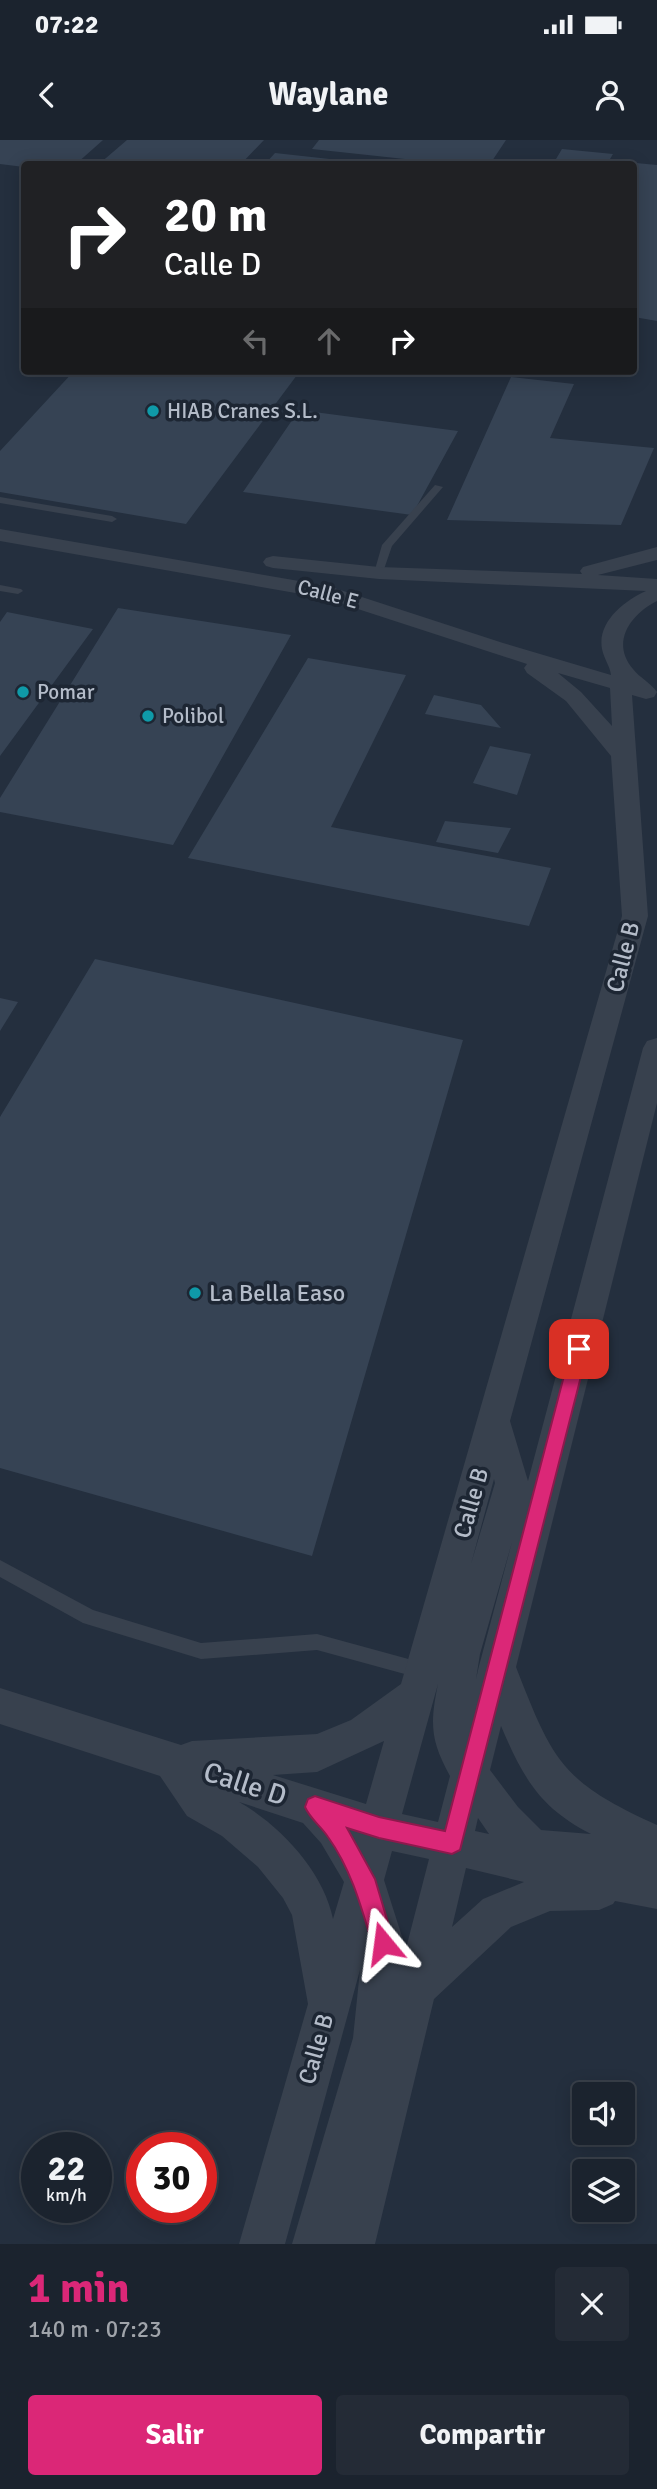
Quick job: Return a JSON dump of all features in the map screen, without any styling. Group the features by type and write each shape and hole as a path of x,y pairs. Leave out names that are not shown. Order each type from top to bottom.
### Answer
{"street":[{"path":"0,516 214,552"},
{"name":"Calle E","path":"0,535 313,589 356,600 517,655 621,678 652,695"},
{"name":"Calle E","path":"540,578 610,568 657,553"},
{"name":"Calle E","path":"253,559 379,573 540,578 655,588"},
{"name":"Calle B","path":"262,2244 635,916 623,756 625,737 621,678 612,651 613,631 624,613 655,588"},
{"path":"517,655 561,685 585,706 623,756"},
{"path":"352,2244 497,1666 657,1048"},
{"path":"494,1423 512,1483 463,1654 450,1719 456,1749 470,1774 504,1821 540,1857"},
{"path":"497,1666 525,1736 554,1785 600,1819 657,1845"},
{"path":"172,1761 317,1753 364,1733 419,1683"},
{"name":"Calle D","path":"0,1706 379,1828 655,1878"},
{"path":"172,1761 201,1802 245,1830 272,1853 298,1884 310,1910 328,2007"},
{"path":"315,1807 335,1829 364,1879 383,1943 373,2038 316,2244"},
{"path":"416,1988 497,1913 550,1891 655,1878"}],"lane":[{"path":"379,573 387,545 438,486"},
{"path":"0,500 112,520"},
{"path":"0,588 18,592"},
{"path":"0,1568 89,1617 201,1651 317,1642 419,1683"}],"building":[{"path":"0,140 103,140 79,161 21,161 21,167 0,164"},
{"path":"127,140 264,140 244,161 102,161"},
{"path":"319,140 506,140 492,161 423,161 312,149"},
{"path":"562,149 613,154 609,161 555,161"},
{"path":"275,153 348,161 268,161"},
{"path":"637,163 657,165 657,321 637,318"},
{"name":"HIAB Cranes S.L.","path":"70,375 297,375 186,524 0,492 0,451"},
{"path":"511,377 574,384 550,438 654,448 621,525 447,520"},
{"path":"299,410 458,431 412,515 243,492"},
{"name":"Polibol","path":"118,608 291,635 173,845 0,812 0,798"},
{"name":"Pomar","path":"7,612 93,629 0,756 0,622"},
{"name":"Polibol","path":"308,658 406,675 331,827 551,868 529,926 188,858"},
{"path":"434,695 481,705 501,728 425,714"},
{"path":"490,746 531,754 517,795 473,783"},
{"path":"445,821 511,828 498,853 436,842"},
{"name":"La Bella Easo","path":"95,959 463,1040 312,1556 0,1468 0,1117"},
{"path":"0,998 18,1002 0,1031"}],"place":[{"name":"HIAB Cranes S.L.","path":"153,411"},
{"name":"Pomar","path":"23,692"},
{"name":"Polibol","path":"148,716"},
{"name":"La Bella Easo","path":"195,1293"}],"route":[{"path":"383,1943 364,1879 335,1829 315,1807 379,1828 452,1843 579,1349"}]}
